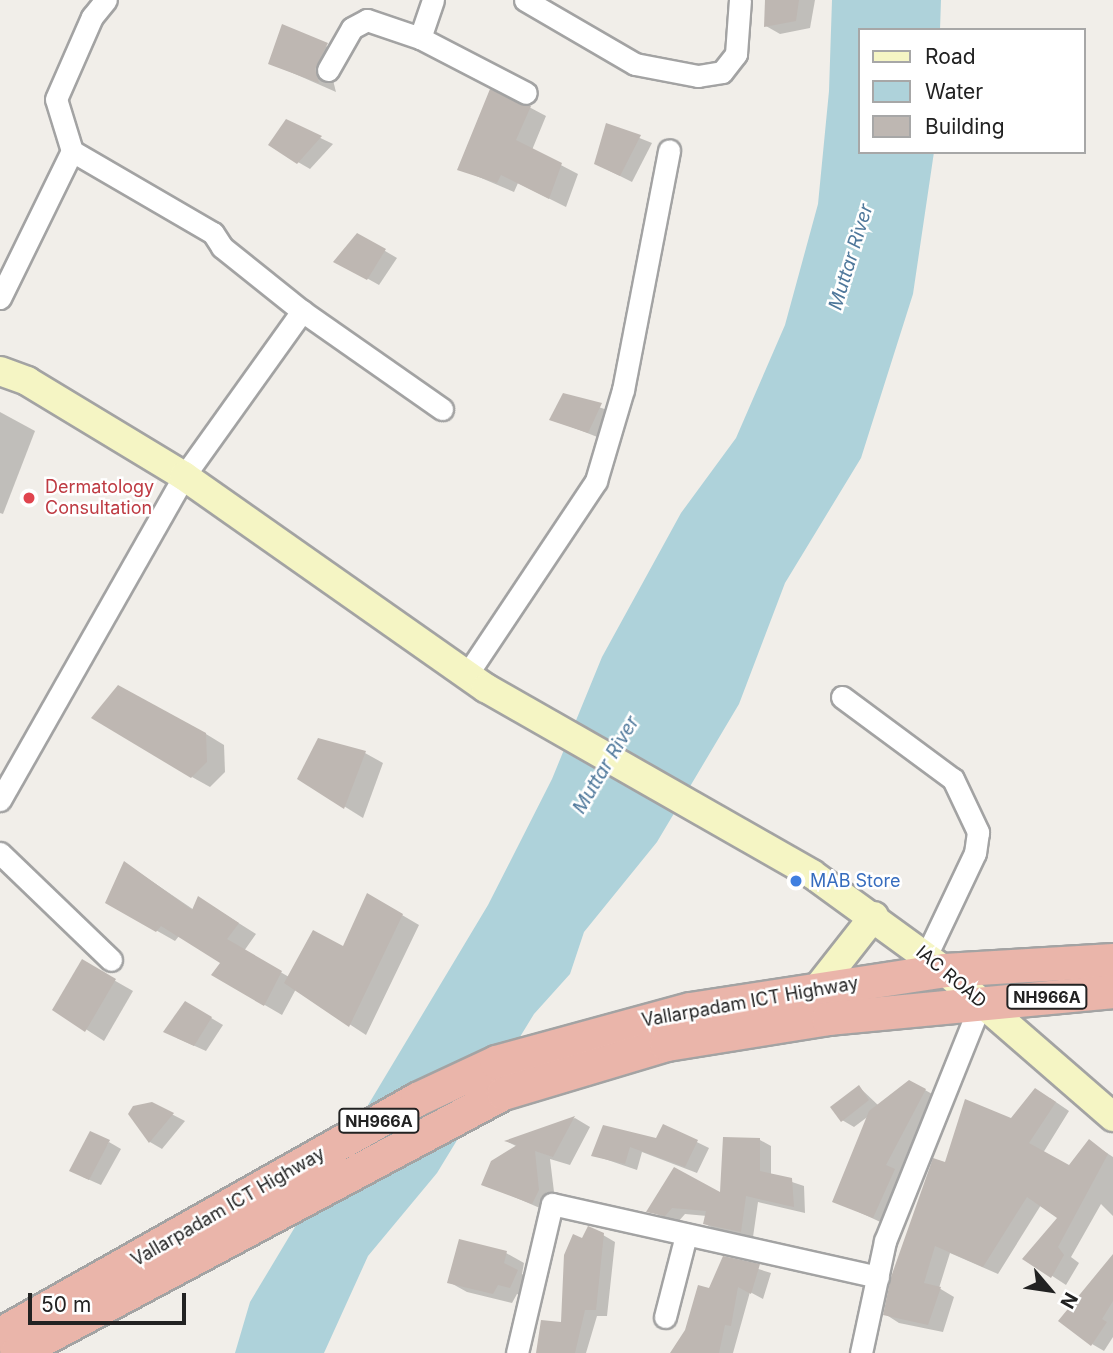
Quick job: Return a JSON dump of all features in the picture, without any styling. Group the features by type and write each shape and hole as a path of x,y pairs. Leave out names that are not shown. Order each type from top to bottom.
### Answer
{"highway":[{"name":"Vallarpadam ICT Highway","path":"16,1353 417,1099 496,1062 638,1035 935,962 1108,957"},
{"name":"Vallarpadam ICT Highway","path":"638,1035 1113,991"},
{"name":"Vallarpadam ICT Highway","path":"0,1334 144,1271"}],"main road":[{"name":"IAC ROAD","path":"0,371 27,382 184,476 477,680 812,874 935,962 1113,1117"},
{"path":"816,990 874,916"}],"street":[{"path":"106,0 92,17 56,99 72,151 213,233 222,247 302,311 442,409"},
{"path":"420,38 433,0"},
{"path":"525,0 635,64 698,76 722,72 736,54 740,0"},
{"path":"328,70 360,20 378,22 420,38 526,93"},
{"path":"477,680 596,481 623,390 669,150"},
{"path":"0,298 72,151"},
{"path":"0,800 184,476 302,311"},
{"path":"842,697 953,779 978,832 975,853 935,962"},
{"path":"0,853 111,960"},
{"path":"861,1353 885,1241 934,1110 981,1002"},
{"path":"517,1353 552,1205 878,1277"},
{"path":"665,1317 686,1235"}],"water":[{"name":"Muttar River","path":"832,0 941,0 940,28 858,28 858,154 934,154 913,294 861,458 785,583 739,704 657,842 584,932 570,974 534,1014 437,1173 368,1256 324,1353 235,1353 250,1302 488,905 552,779 602,657 681,513 736,438 785,325 818,204 829,91"}],"building":[{"path":"765,0 799,0 796,21 764,27"},
{"path":"282,24 328,43 315,69 319,83 268,64"},
{"path":"490,89 531,106 516,140 562,163 549,199 501,175 497,183 457,170"},
{"path":"286,119 322,136 297,164 268,145"},
{"path":"606,123 641,135 620,176 594,164"},
{"path":"357,233 386,249 367,280 333,262"},
{"path":"563,393 602,403 588,433 549,420"},
{"path":"118,685 206,733 207,762 191,778 91,718"},
{"path":"318,738 366,751 344,809 297,779"},
{"path":"124,861 192,910 198,896 239,923 227,939 282,971 264,1006 211,975 220,963 161,926 156,932 105,903"},
{"path":"367,893 403,914 349,1027 284,983 313,930 343,946"},
{"path":"82,959 116,979 85,1032 52,1010"},
{"path":"185,1001 212,1017 194,1046 163,1032"},
{"path":"909,1080 926,1089 886,1165 895,1169 873,1218 832,1202 869,1111"},
{"path":"859,1085 869,1100 841,1122 830,1107"},
{"path":"1035,1088 1056,1102 1029,1143 1069,1165 1089,1139 1108,1154 1058,1247 1064,1255 1051,1278 1022,1259 1057,1218 1027,1197 983,1267 935,1246 924,1283 941,1287 928,1325 883,1315 891,1277 933,1158 945,1162 965,1099 1011,1118"},
{"path":"152,1102 174,1113 149,1143 128,1114 133,1106"},
{"path":"575,1116 553,1157 535,1151 539,1190 532,1204 481,1185 491,1161 517,1145 504,1141"},
{"path":"663,1124 698,1140 685,1167 630,1147 625,1164 591,1156 603,1125 656,1138"},
{"path":"90,1131 110,1140 89,1180 69,1171"},
{"path":"723,1137 760,1138 760,1171 792,1178 794,1207 746,1196 741,1232 703,1224 706,1211 672,1208 665,1216 646,1212 674,1167 720,1192"},
{"path":"588,1226 604,1233 596,1310 585,1310 575,1353 536,1353 541,1320 561,1322 564,1255 573,1234 582,1238"},
{"path":"459,1239 507,1251 504,1263 518,1270 510,1288 498,1285 493,1294 447,1283"},
{"path":"1113,1254 1113,1301 1102,1319 1107,1322 1091,1346 1058,1321"},
{"path":"723,1256 760,1264 751,1294 738,1287 731,1326 725,1325 719,1353 670,1353 685,1330 698,1285 709,1288"}],"place":[{"name":"Dermatology Consultation","path":"29,498"},
{"name":"MAB Store","path":"796,881"}]}
